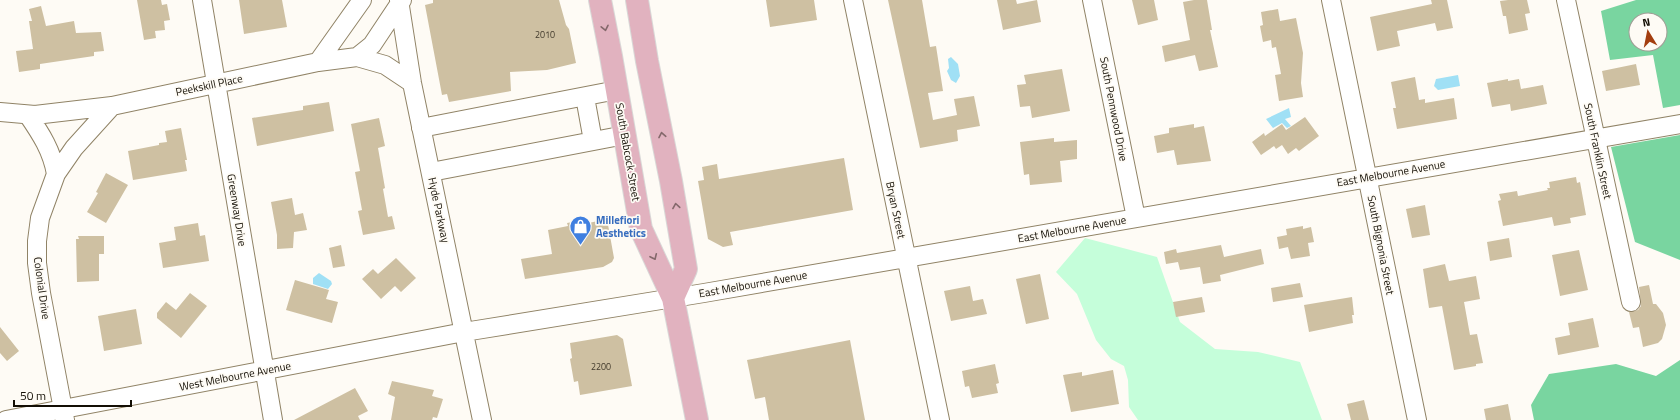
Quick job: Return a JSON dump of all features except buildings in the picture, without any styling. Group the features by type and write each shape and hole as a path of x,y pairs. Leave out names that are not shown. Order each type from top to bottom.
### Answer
{"main road":[{"name":"South Babcock Street","path":"600,0 641,229 673,298 697,420"},
{"path":"637,0 647,61 672,181 686,269 673,298"}],"street":[{"name":"Greenway Drive","path":"202,0 273,420"},
{"path":"318,62 362,0"},
{"name":"Bryan Street","path":"853,0 940,420"},
{"name":"South Pennwood Drive","path":"1092,0 1136,218"},
{"name":"South Bignonia Street","path":"1331,0 1417,420"},
{"name":"South Franklin Street","path":"1566,0 1631,302"},
{"path":"357,57 372,46 400,1"},
{"name":"Hyde Parkway","path":"400,1 412,82 421,128 482,420"},
{"name":"Peekskill Place","path":"0,112 28,115 58,114 112,106 318,62 357,57 385,64 412,82"},
{"path":"421,128 617,90"},
{"path":"585,97 593,141"},
{"name":"Colonial Drive","path":"64,415 36,263 40,218 56,174 74,148 112,106"},
{"path":"28,115 46,142 53,157 56,174"},
{"name":"East Melbourne Avenue","path":"464,332 673,298 1680,124"},
{"path":"431,172 625,135"},
{"name":"West Melbourne Avenue","path":"6,420 64,415 264,370 464,332"}],"green space":[{"path":"1636,0 1680,0 1680,105 1663,108 1653,55 1610,60 1601,11"},
{"path":"1680,135 1680,260 1635,242 1611,147"},
{"path":"1085,238 1157,257 1180,322 1215,349 1258,352 1300,362 1322,420 1138,420 1129,407 1128,380 1124,366 1111,359 1096,340 1077,294 1056,272"},
{"path":"1680,360 1680,420 1534,420 1531,405 1549,374 1616,364 1656,376"}],"water":[{"path":"951,57 958,64 960,76 956,83 951,80 947,71 949,68 948,59"},
{"path":"1458,75 1460,86 1438,90 1434,86 1436,79"},
{"path":"1289,108 1291,117 1285,119 1291,126 1287,128 1282,123 1273,128 1266,119"},
{"path":"319,273 331,281 332,284 328,289 313,284 313,278"}],"place":[{"name":"Millefiori Aesthetics","path":"580,246"}]}
